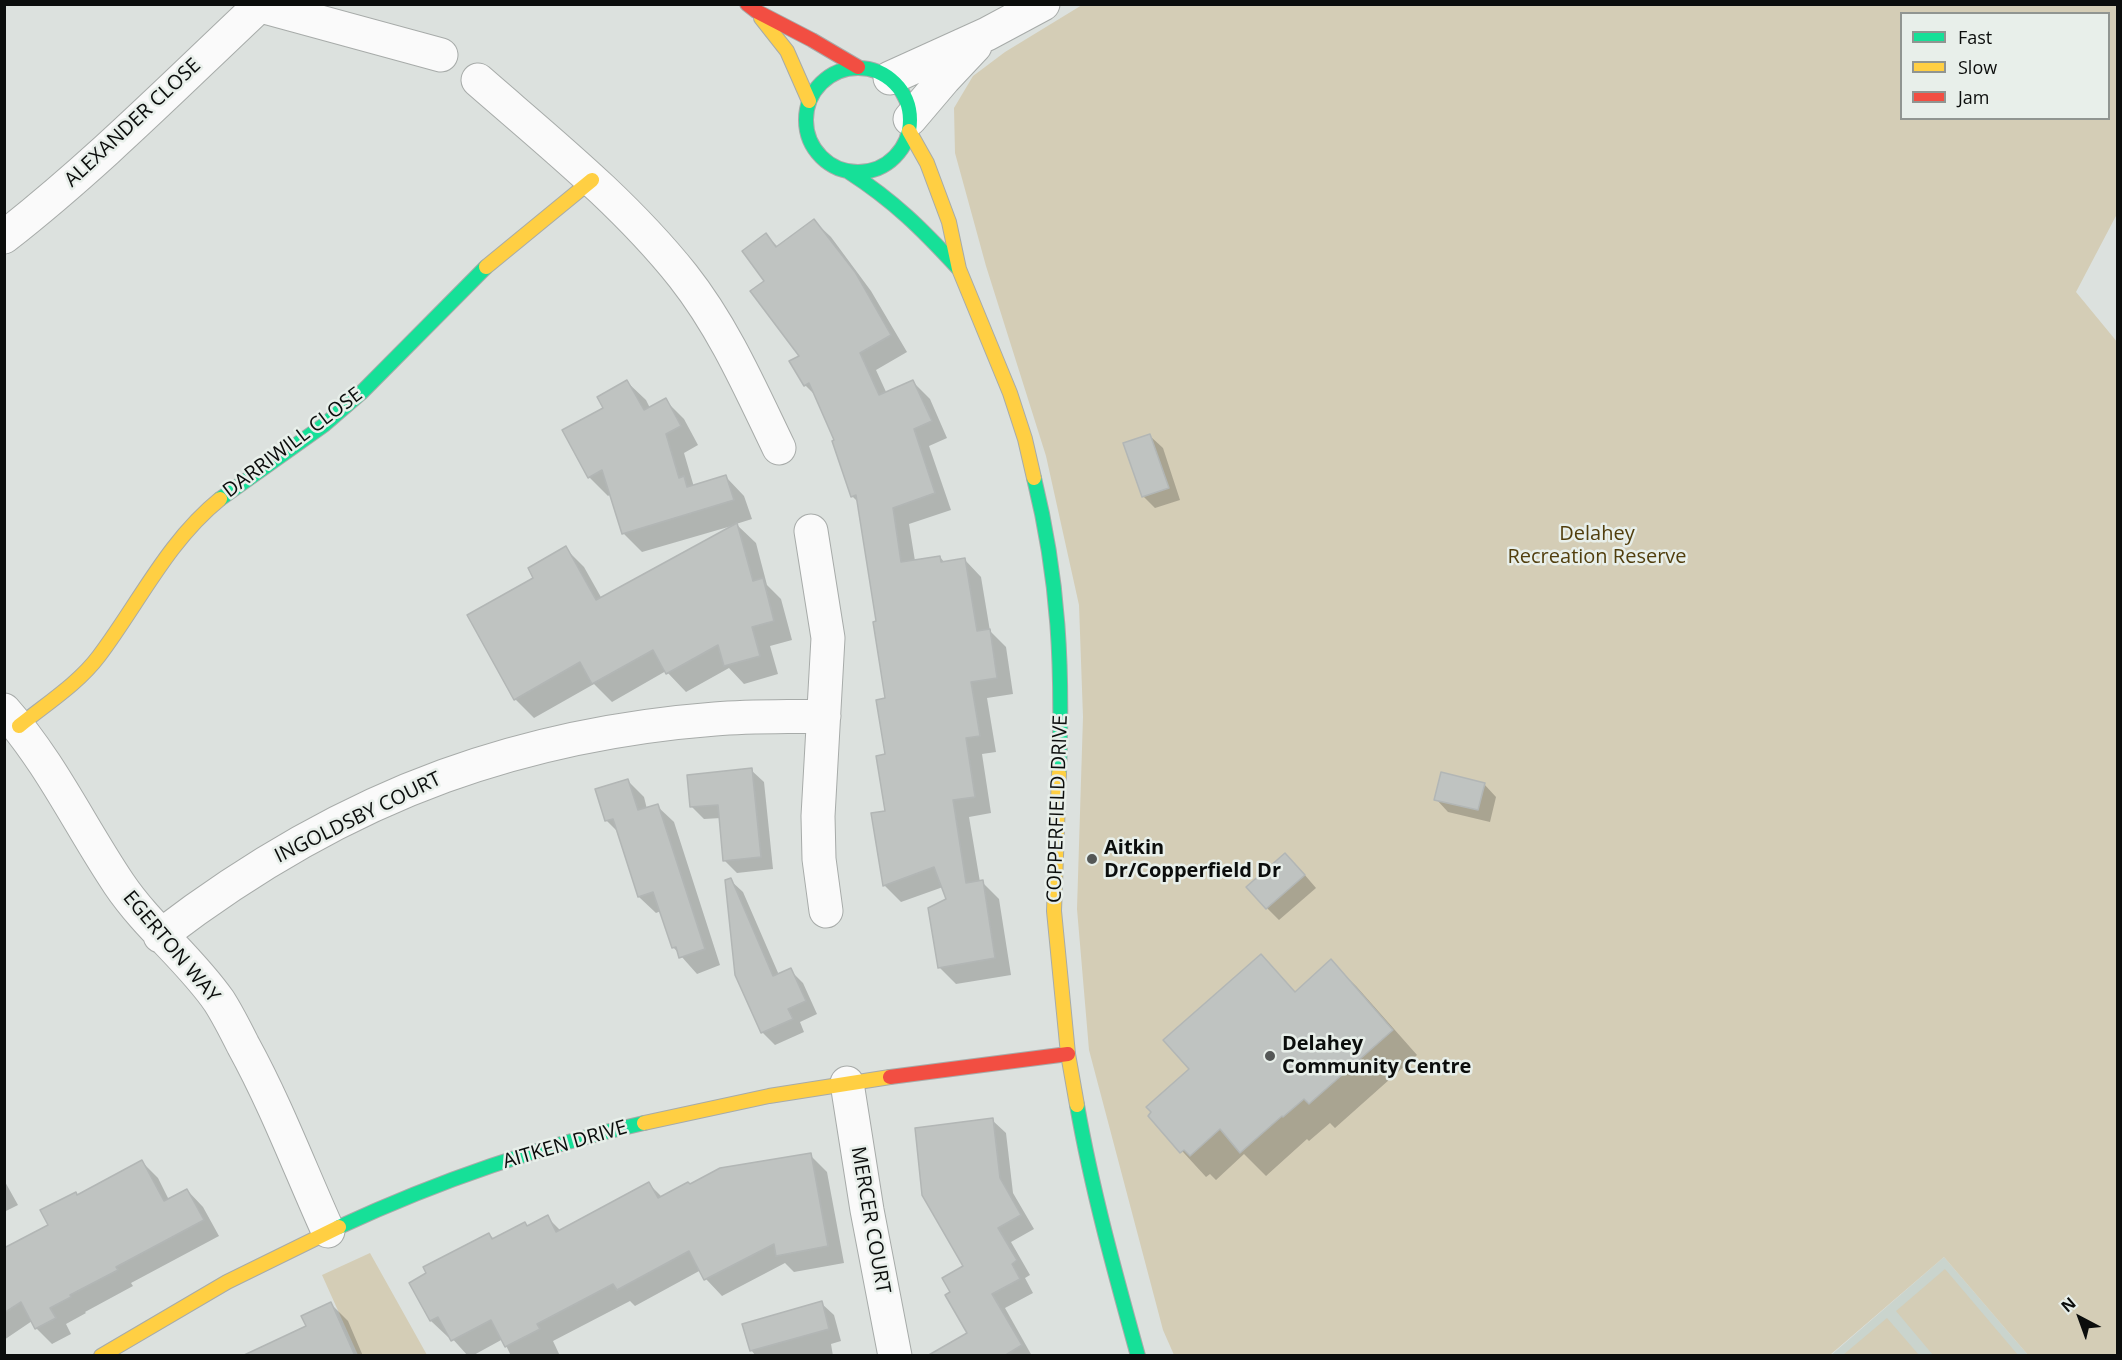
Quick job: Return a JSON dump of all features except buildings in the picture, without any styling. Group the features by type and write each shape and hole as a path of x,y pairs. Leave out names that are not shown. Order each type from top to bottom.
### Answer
{"street":[{"path":"890,78 1043,4"},
{"name":"ALEXANDER CLOSE","path":"4,237 90,165 256,5 441,55"},
{"path":"752,8 858,68"},
{"path":"752,8 787,51 809,101"},
{"path":"910,125 908,104 901,90 890,78 869,69 858,68 843,70 828,77 817,87 809,101 806,116 807,132 812,146 834,167 849,172 865,172 880,167 894,159 903,146 910,125 944,80 987,33"},
{"path":"478,80 592,180 683,277 728,341 779,448"},
{"name":"COPPERFIELD DRIVE","path":"910,125 949,222 959,269 993,350 1017,416 1037,485 1053,566 1061,657 1062,706 1054,911 1068,1054 1087,1164 1138,1356"},
{"name":"COPPERFIELD DRIVE","path":"849,172 880,192 921,227 959,269"},
{"name":"DARRIWILL CLOSE","path":"12,718 75,682 98,657 159,565 204,512 235,486 324,425 361,393 478,274 592,180"},
{"path":"811,531 828,638 818,816 819,859 826,911"},
{"name":"INGOLDSBY COURT","path":"160,936 240,878 300,843 390,798 444,776 524,751 599,735 715,719 824,716"},
{"name":"EGERTON WAY","path":"12,718 51,771 87,835 126,896 160,936 198,975 224,1010 258,1072 328,1231"},
{"name":"AITKEN DRIVE","path":"101,1356 163,1316 226,1281 328,1231 429,1189 579,1139 697,1112 847,1083 1068,1054"},
{"name":"MERCER COURT","path":"847,1083 867,1209 895,1356"}],"shaded area":[{"path":"1944,1257 2028,1355 1830,1356"}],"green space":[{"name":"Delahey Recreation Reserve","path":"1082,5 2117,5 2117,214 2076,292 2118,343 2117,1355 2028,1355 1944,1257 1830,1355 1174,1355 1163,1330 1089,1050 1077,909 1083,717 1079,605 1046,456 986,266 955,153 954,108 973,76 1005,52"},
{"path":"370,1253 427,1355 358,1355 322,1275"},
{"path":"1945,1269 2018,1355 1933,1355 1896,1311"},
{"path":"1887,1318 1919,1355 1843,1355"}],"traffic: fast":[{"path":"858,68 878,72 895,83 906,100 910,120 906,140 895,157 878,168 858,172 838,168 821,157 810,140 806,120 810,100 821,83 838,72 858,68"},
{"path":"849,172 907,216 958,268"},
{"path":"220,499 324,425 361,393 486,267"},
{"path":"1034,478 1054,588 1060,697 1059,773"},
{"path":"1077,1105 1097,1200 1138,1356"},
{"path":"339,1227 450,1180 488,1167 527,1154 644,1123"}],"traffic: slow":[{"path":"761,18 787,51 809,101"},
{"path":"909,131 927,163 949,222 959,269 1010,393 1025,439 1034,478"},
{"path":"486,267 592,180"},
{"path":"19,726 72,685 91,666 184,534 220,499"},
{"path":"1059,773 1054,911 1068,1054 1077,1105"},
{"path":"644,1123 769,1096 890,1077"},
{"path":"101,1356 227,1282 339,1227"}],"traffic: jam":[{"path":"747,4 858,67"},
{"path":"890,1077 1068,1054"}],"place":[{"name":"Aitkin Dr/Copperfield Dr","path":"1092,859"},
{"name":"Delahey Community Centre","path":"1270,1056"}]}
